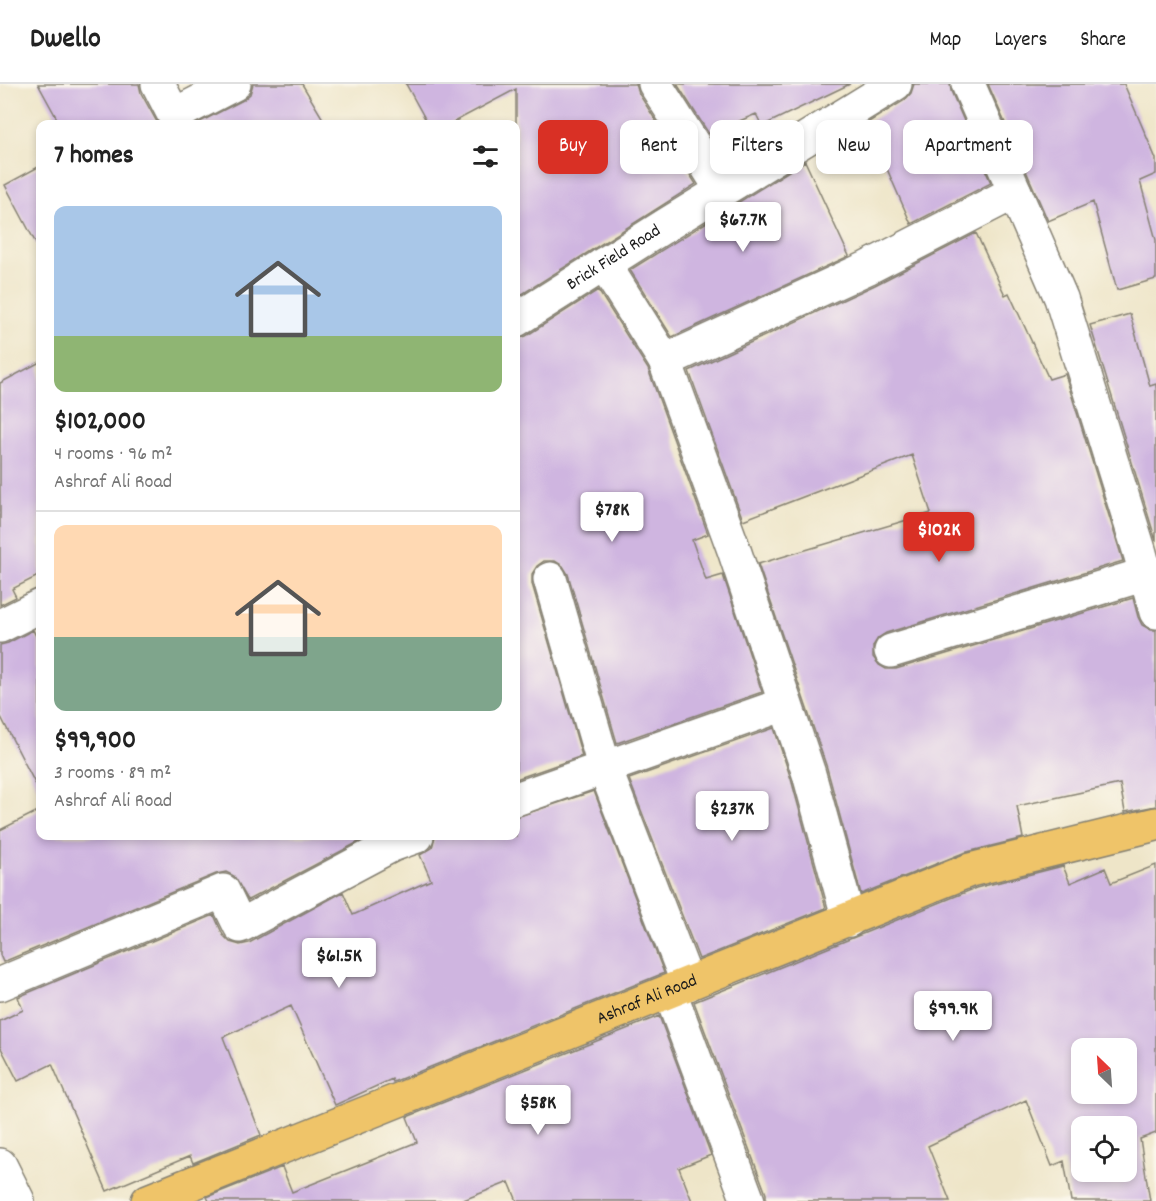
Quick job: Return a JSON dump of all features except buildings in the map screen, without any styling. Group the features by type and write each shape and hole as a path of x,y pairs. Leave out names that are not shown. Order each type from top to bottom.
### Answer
{"main road":[{"name":"Ashraf Ali Road","path":"148,1201 970,870 1156,824"}],"street":[{"path":"158,84 174,115 234,84"},
{"path":"655,84 722,190"},
{"name":"Brick Field Road","path":"520,317 895,84"},
{"path":"968,84 1061,298 1156,612"},
{"path":"665,361 867,267 1015,192"},
{"path":"604,264 665,361 734,550 809,774 849,920"},
{"path":"891,651 1146,574"},
{"path":"550,579 604,766 748,1201"},
{"path":"0,626 36,608"},
{"path":"520,798 785,704"},
{"path":"0,984 224,891 240,926 392,845 406,840"},
{"path":"0,1165 18,1201"}]}
